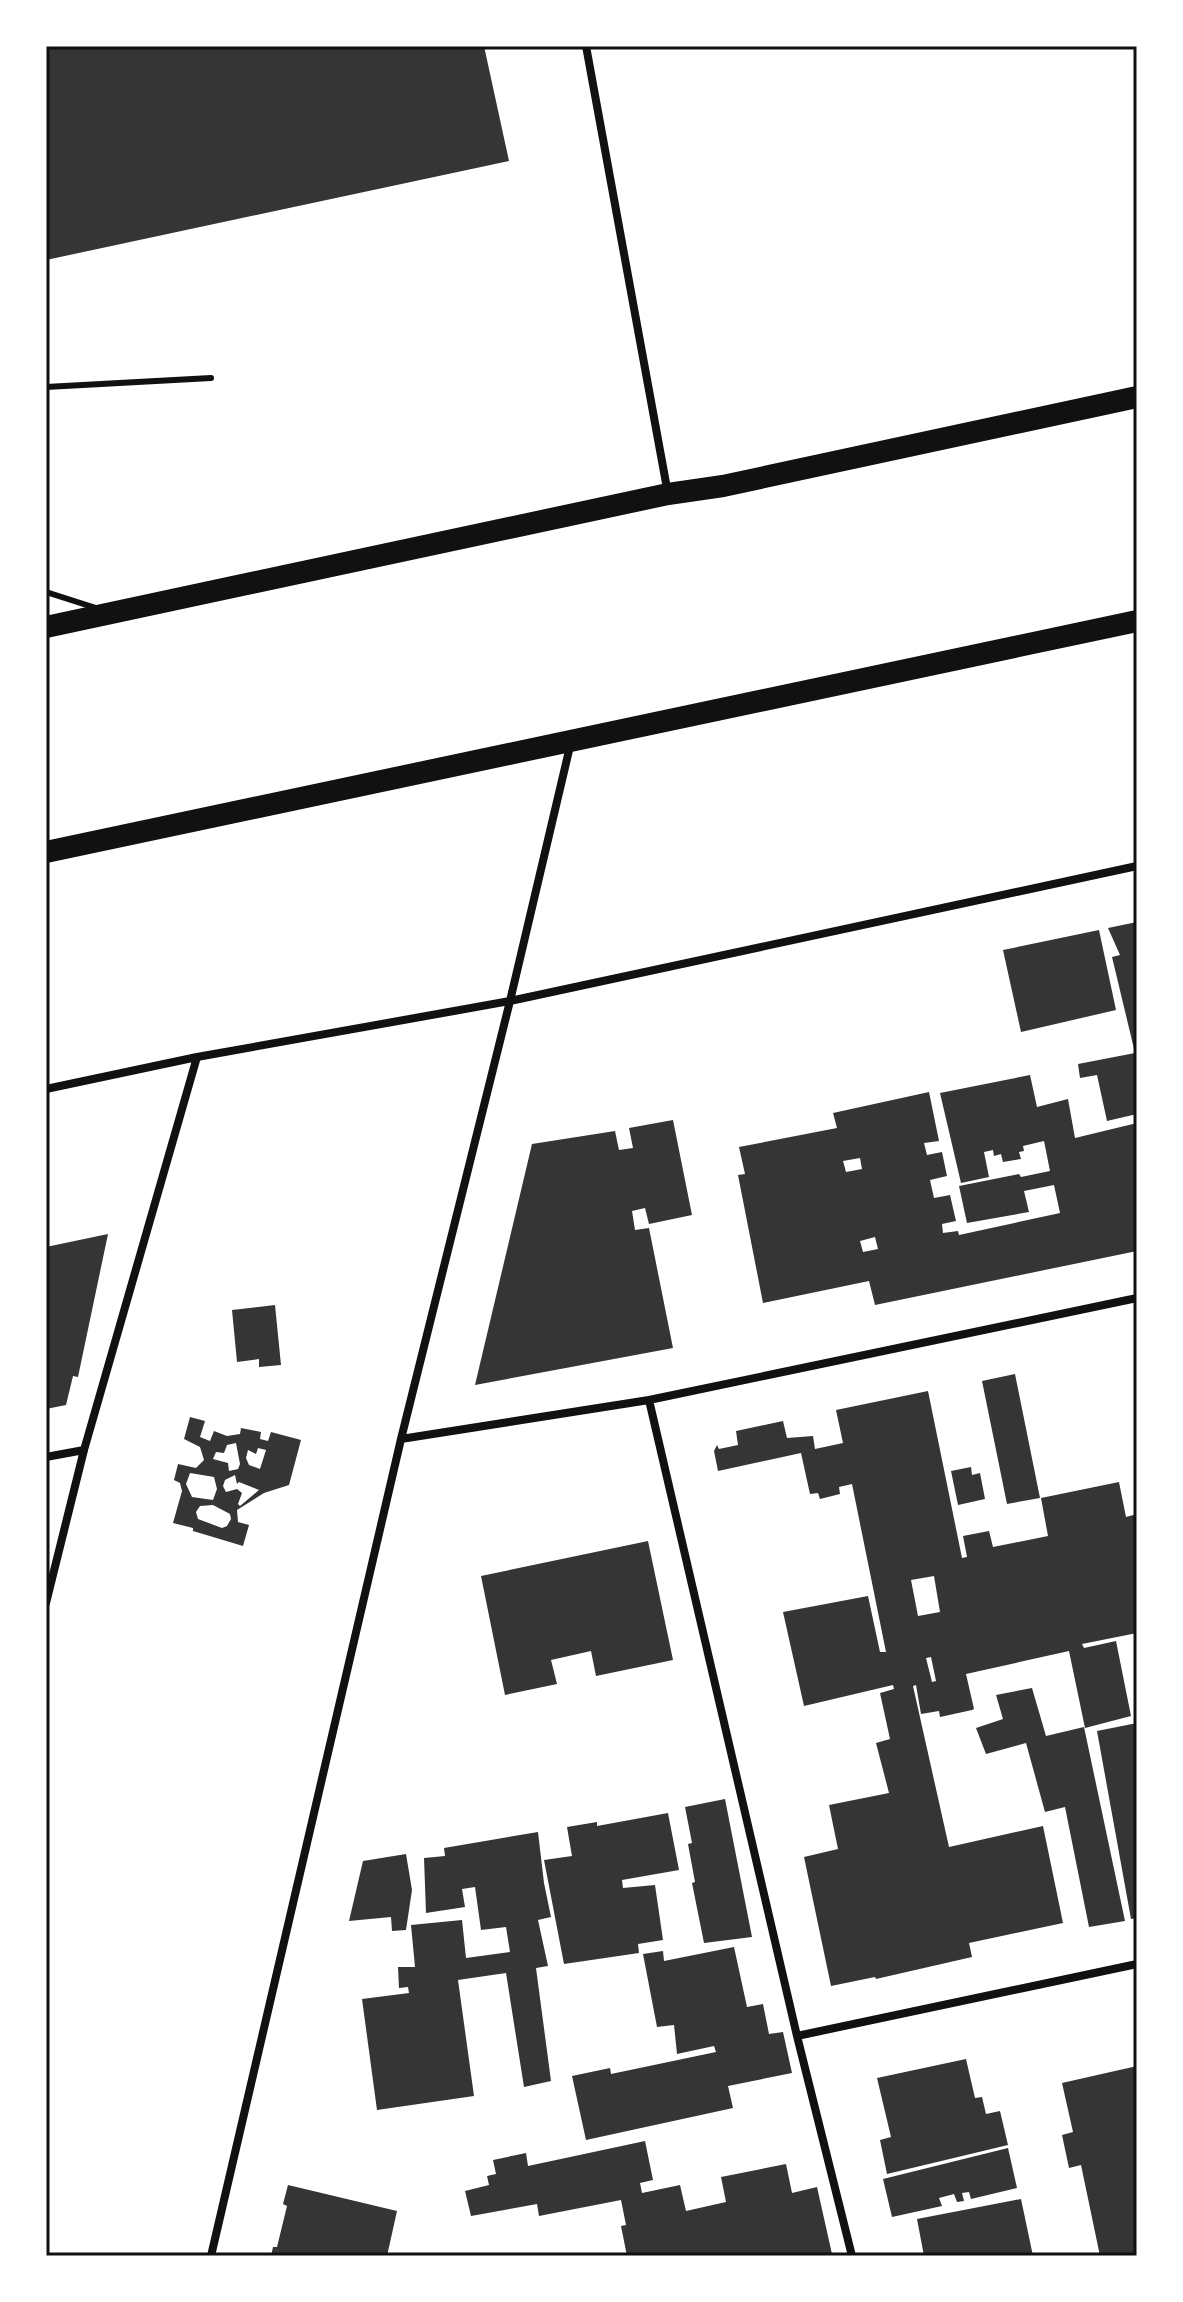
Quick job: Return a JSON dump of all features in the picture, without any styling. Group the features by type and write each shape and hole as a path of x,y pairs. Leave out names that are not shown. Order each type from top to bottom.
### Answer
{"highway":[{"path":"46,627 1137,397"},
{"path":"46,852 1137,621"}],"street":[{"path":"586,46 668,494"},
{"path":"211,2256 401,1439 571,741"},
{"path":"46,1089 197,1057 510,1001 1137,866"},
{"path":"46,1603 84,1450 197,1057"},
{"path":"401,1439 649,1400 1137,1298"},
{"path":"649,1400 797,2036 852,2256"},
{"path":"46,1457 84,1450"},
{"path":"797,2036 1137,1964"}],"lane":[{"path":"46,387 211,378"},
{"path":"46,592 111,613"}],"building":[{"path":"46,46 484,46 509,161 46,260"},
{"path":"1137,922 1137,1095 1134,1095 1137,1114 1107,1121 1097,1075 1080,1078 1078,1064 1135,1053 1112,957 1120,955 1108,928"},
{"path":"1099,930 1116,1010 1021,1032 1003,950"},
{"path":"1030,1075 1037,1107 1068,1099 1075,1138 1137,1123 1137,1251 875,1305 869,1281 763,1303 738,1175 745,1174 739,1147 837,1128 833,1113 929,1092 939,1141 924,1143 927,1155 942,1152 947,1176 930,1180 934,1198 950,1195 956,1221 942,1224 943,1233 958,1231 959,1235 1060,1213 1054,1185 1024,1191 1029,1212 967,1223 959,1186 1050,1171 1044,1141 1023,1146 1024,1151 1019,1152 1021,1159 1003,1162 1001,1154 994,1156 993,1150 984,1152 989,1177 961,1183 940,1093","holes":["860,1158 862,1169 846,1172 843,1161","875,1237 878,1249 863,1252 860,1241"]},
{"path":"673,1120 692,1215 649,1224 645,1208 632,1211 635,1230 649,1228 673,1348 475,1385 532,1144 615,1131 619,1150 633,1148 629,1128"},
{"path":"108,1234 78,1377 73,1376 66,1405 46,1409 46,1247"},
{"path":"275,1305 281,1365 259,1367 259,1359 237,1362 232,1310"},
{"path":"1015,1374 1040,1498 1007,1504 982,1381"},
{"path":"928,1391 962,1558 967,1557 963,1536 989,1531 993,1547 1048,1536 1041,1498 1119,1482 1126,1517 1137,1514 1137,1633 1082,1644 1084,1648 1116,1641 1131,1716 1085,1728 1069,1651 966,1674 972,1710 940,1717 939,1711 921,1714 916,1685 913,1686 949,1847 1043,1826 1063,1923 969,1943 972,1957 831,1986 804,1857 838,1849 829,1805 889,1793 876,1743 890,1739 880,1693 894,1689 893,1685 804,1706 783,1612 868,1596 880,1652 886,1652 852,1484 839,1487 840,1494 820,1499 818,1493 810,1494 801,1453 718,1471 714,1451 717,1445 719,1449 738,1445 736,1431 783,1421 787,1438 813,1436 815,1449 843,1443 836,1410","holes":["934,1576 940,1612 918,1616 911,1580","931,1657 936,1681 932,1682 926,1658"]},
{"path":"190,1417 205,1421 200,1437 210,1441 214,1431 227,1436 240,1434 241,1428 261,1432 260,1439 268,1441 271,1432 301,1440 289,1485 264,1493 237,1510 238,1522 249,1525 243,1546 173,1523 182,1491 180,1483 174,1480 178,1464 196,1468 204,1460 200,1447 184,1439","holes":["236,1443 238,1469 229,1471 228,1463 213,1459 216,1452 224,1453 227,1445","258,1448 266,1450 260,1469 249,1465 246,1458 248,1450 256,1454","190,1473 214,1477 217,1489 213,1500 192,1497 186,1484","235,1475 237,1484 239,1482 259,1490 240,1506 242,1493 237,1489 226,1492 223,1486 225,1480","213,1505 230,1514 231,1519 222,1528 198,1519 196,1512 200,1506"]},
{"path":"971,1467 972,1475 980,1473 985,1499 958,1505 951,1471"},
{"path":"648,1541 673,1660 596,1676 591,1651 551,1660 557,1684 505,1695 481,1576"},
{"path":"1032,1688 1046,1736 1084,1727 1125,1921 1089,1927 1065,1807 1045,1812 1026,1743 986,1754 976,1728 1003,1719 996,1695"},
{"path":"1137,1723 1137,1918 1131,1919 1097,1731"},
{"path":"725,1799 752,1937 704,1943 692,1883 695,1882 688,1844 692,1843 685,1807"},
{"path":"668,1813 679,1870 622,1880 623,1888 655,1885 663,1940 638,1944 639,1953 564,1964 544,1860 572,1856 567,1827 597,1822 597,1826"},
{"path":"538,1832 551,1917 538,1920 548,1966 536,1968 551,2081 524,2087 506,1973 458,1980 474,2096 377,2110 362,1999 409,1993 408,1987 399,1988 398,1967 415,1967 411,1925 462,1920 466,1958 510,1952 506,1927 481,1930 475,1887 462,1889 465,1907 426,1913 424,1858 445,1856 444,1848"},
{"path":"406,1854 412,1890 406,1930 392,1931 391,1917 349,1921 363,1861"},
{"path":"734,1947 747,2007 763,2004 769,2034 783,2032 792,2073 728,2086 733,2108 586,2140 572,2076 610,2068 611,2074 716,2052 714,2046 677,2054 674,2025 657,2027 643,1954 663,1951 664,1961"},
{"path":"966,2059 975,2098 982,2097 986,2114 1000,2111 1008,2145 887,2174 880,2140 891,2137 877,2078"},
{"path":"1137,2066 1137,2256 1100,2256 1081,2165 1069,2168 1062,2135 1073,2132 1062,2083"},
{"path":"645,2141 653,2180 640,2183 642,2193 680,2185 686,2211 726,2202 721,2177 786,2164 792,2193 817,2187 832,2254 627,2256 621,2226 626,2225 621,2200 539,2216 537,2204 471,2216 465,2191 489,2185 487,2176 496,2174 493,2160 526,2153 528,2166"},
{"path":"1008,2148 1017,2188 971,2199 969,2192 962,2193 964,2201 957,2202 954,2194 939,2198 942,2206 892,2217 883,2179"},
{"path":"288,2185 397,2211 387,2256 271,2256 273,2247 277,2247 287,2206 283,2204"},
{"path":"1021,2199 1033,2256 924,2256 917,2219"}]}
